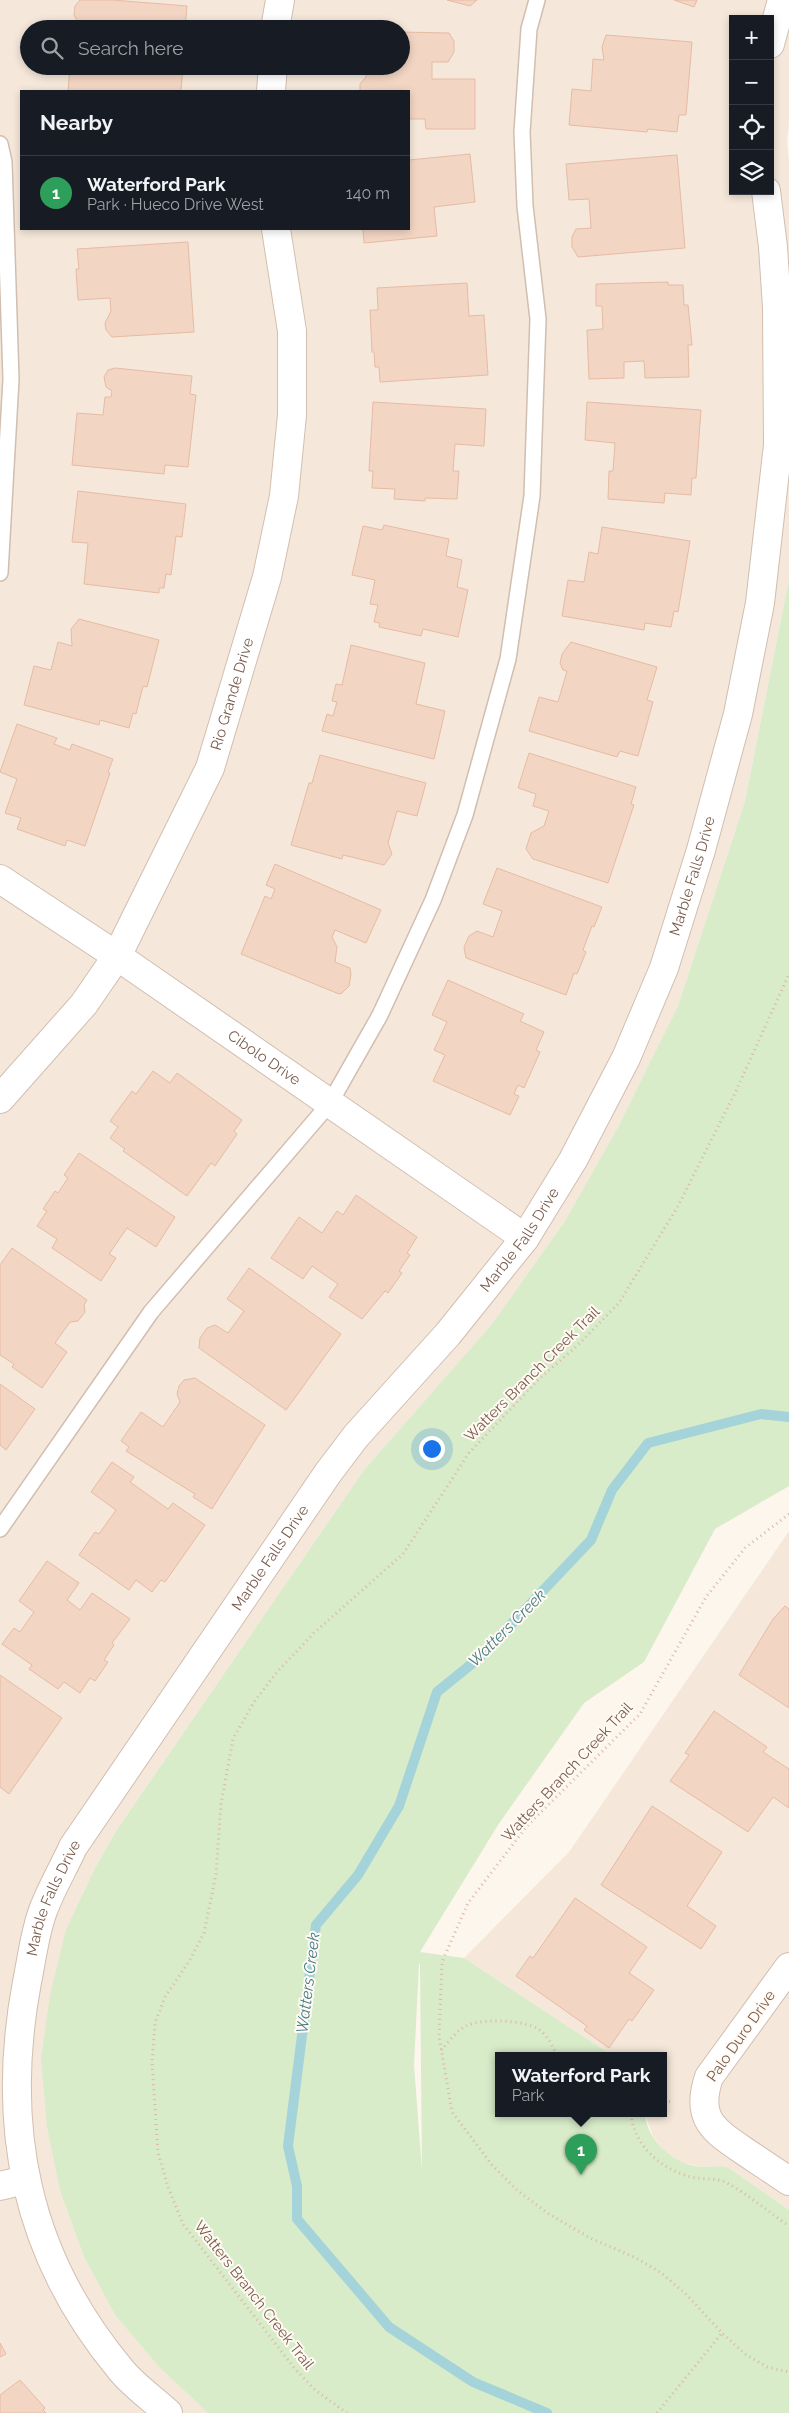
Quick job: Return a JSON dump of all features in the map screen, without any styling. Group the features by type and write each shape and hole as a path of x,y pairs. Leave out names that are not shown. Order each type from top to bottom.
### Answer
{"street":[{"path":"277,20 280,0"},
{"path":"774,29 782,0"},
{"path":"271,90 272,75"},
{"name":"Marble Falls Drive","path":"168,2413 121,2371 78,2310 12,2183 16,2131 15,2074 19,2024 43,1910 73,1847 350,1443 448,1334 525,1238 574,1160 626,1058 664,968 701,850 738,714 760,603 778,446 777,307 773,247 766,195"},
{"name":"Rio Grande Drive","path":"0,1100 84,1004 117,956 210,768 267,577 284,496 292,415 292,331 276,230"},
{"name":"Cibolo Drive","path":"0,879 117,956 525,1238"},
{"name":"Palo Duro Drive","path":"789,1967 709,2077 704,2092 704,2108 709,2122 719,2135 789,2181"}],"lane":[{"path":"0,1529 151,1312 330,1103 380,1016 433,900 465,815 508,659 532,496 538,319 525,206 522,132 529,29 537,0"},
{"path":"0,144 4,162 11,378 0,573"}],"path":[{"name":"Watters Branch Creek Trail","path":"347,2413 315,2390 295,2369 183,2224 168,2187 158,2152 152,2070 155,2023 165,1997 190,1960 204,1933 216,1874 220,1804 233,1739 254,1702 277,1672 314,1633 403,1554 469,1453 539,1379 577,1346 618,1303 678,1206 735,1093 789,974"},
{"name":"Watters Branch Creek Trail","path":"789,1514 746,1548 706,1597 640,1714 527,1826 468,1902 442,1962 439,2036 452,2112 492,2165 518,2191 549,2214 590,2238 634,2257 660,2272 685,2293 722,2333 745,2354 767,2367 789,2372"},
{"path":"441,2050 467,2025 478,2022 510,2022 525,2023 538,2029 549,2039 556,2052"},
{"path":"632,2117 639,2139 652,2157 665,2166 692,2178 715,2179 728,2183 789,2226"},
{"path":"657,2413 722,2333"}],"shaded area":[{"path":"0,0 789,0 789,124 787,142 789,161 789,579 745,801 678,1006 617,1129 565,1221 492,1324 364,1470 116,1831 95,1868 66,1929 47,2128 60,2191 84,2257 115,2315 160,2368 208,2413 0,2413"},
{"path":"789,1531 789,2210 729,2168 721,2166 701,2167 682,2162 665,2152 653,2136 646,2117 667,2117 667,2052 607,2052 464,1958 569,1852"}],"green space":[{"path":"789,579 789,1486 715,1529 644,1662 584,1703 498,1825 420,1952 464,1958 607,2052 495,2052 495,2117 646,2117 651,2133 657,2142 664,2150 682,2162 702,2167 719,2166 729,2168 789,2210 789,2413 208,2413 160,2368 115,2315 84,2257 60,2191 47,2128 41,2059 50,1995 66,1929 95,1868 116,1831 364,1470 492,1324 565,1221 617,1129 678,1006 745,801","holes":["419,1964 420,1964 422,2171 414,2065"]}],"building":[{"path":"80,0 113,0 187,6 186,20 77,20 74,15 75,6"},
{"path":"447,0 477,0 470,6"},
{"path":"674,0 697,0 694,7"},
{"path":"410,32 449,33 454,41 454,52 448,62 432,62 432,79 475,79 475,129 426,129 425,119 410,119 410,90 360,90 360,84 366,75 410,75"},
{"path":"606,35 692,42 686,115 679,115 677,132 648,129 647,132 569,125 572,89 591,91 593,59 604,60 602,47"},
{"path":"69,75 182,75 181,90 68,90"},
{"path":"470,154 475,202 434,207 437,236 364,243 363,230 410,230 410,160"},
{"path":"677,155 685,248 578,257 572,247 572,237 576,229 591,228 589,199 569,200 566,164"},
{"path":"188,242 194,332 112,337 106,330 105,323 111,311 110,298 78,300 76,269 79,269 77,249"},
{"path":"668,282 668,285 683,285 684,305 688,305 692,345 688,345 689,377 645,378 644,361 624,362 624,378 589,379 587,330 603,329 602,306 596,306 596,284"},
{"path":"467,283 469,316 484,315 488,375 380,382 379,367 375,367 374,352 372,352 370,310 378,310 377,288"},
{"path":"115,368 192,376 190,394 196,395 188,467 165,465 164,474 72,465 77,413 103,415 105,397 111,397 112,391 106,387 104,377 108,370"},
{"path":"373,402 486,409 484,446 455,444 453,471 459,471 457,499 425,498 425,501 394,499 395,489 372,488 373,471 369,471"},
{"path":"587,402 701,410 696,478 692,478 691,495 665,493 664,503 608,499 609,471 613,471 615,443 585,440"},
{"path":"78,491 186,504 182,537 176,536 171,575 166,574 164,588 159,588 159,593 84,584 88,543 72,542"},
{"path":"384,525 449,539 446,556 462,560 457,587 468,590 458,637 423,629 421,636 379,627 380,623 374,622 378,605 370,604 375,580 352,575 363,526 382,530"},
{"path":"602,527 690,541 678,612 674,611 671,627 645,623 644,630 562,616 568,580 584,582 589,552 598,554"},
{"path":"79,619 159,640 147,687 143,686 136,714 133,713 129,728 100,720 99,725 24,705 34,666 51,670 58,642 72,646 71,629"},
{"path":"571,642 657,667 647,700 653,702 638,756 620,751 617,757 529,731 539,697 558,702 567,671 563,670 560,663 562,654"},
{"path":"351,645 425,663 416,704 445,711 434,759 322,731 327,714 333,716 337,702 332,701 336,684 342,685"},
{"path":"17,724 57,738 54,744 70,750 72,744 113,759 85,846 67,840 65,846 17,829 21,818 5,813 17,779 0,772"},
{"path":"529,753 636,787 631,804 634,805 608,883 533,859 526,849 531,833 544,826 549,811 533,806 536,794 518,788"},
{"path":"320,755 426,783 417,816 397,811 388,843 392,854 384,865 343,855 342,859 291,845 309,783 312,783"},
{"path":"275,864 381,910 366,943 335,930 332,937 337,947 335,962 350,968 351,974 349,986 342,993 339,994 241,954 265,896 271,899 275,889 266,885"},
{"path":"497,868 602,907 583,950 586,952 577,974 574,973 566,995 466,958 464,947 469,936 477,931 493,937 502,911 483,904"},
{"path":"448,980 524,1014 520,1021 544,1032 536,1050 540,1052 524,1088 518,1085 514,1094 519,1096 510,1115 433,1081 445,1055 434,1050 447,1022 432,1015"},
{"path":"153,1071 170,1083 177,1073 242,1120 234,1131 237,1134 215,1166 211,1163 187,1196 123,1151 125,1149 110,1138 118,1127 110,1121 132,1091 136,1094"},
{"path":"79,1153 175,1217 156,1247 127,1228 109,1254 116,1258 101,1281 52,1248 57,1239 37,1226 47,1211 43,1209 55,1191 58,1193 68,1178 64,1175"},
{"path":"356,1195 417,1237 407,1253 410,1255 399,1271 402,1273 388,1293 385,1291 362,1319 329,1297 338,1284 312,1266 303,1279 271,1258 299,1217 322,1233 337,1211 343,1215"},
{"path":"12,1248 87,1300 84,1305 85,1312 78,1321 70,1322 55,1343 67,1352 42,1388 12,1367 14,1364 0,1355 0,1265"},
{"path":"249,1268 341,1334 286,1410 199,1348 200,1338 207,1328 215,1325 228,1333 244,1311 227,1299"},
{"path":"195,1378 265,1425 212,1509 193,1497 195,1494 126,1451 129,1447 121,1441 141,1412 163,1427 180,1402 177,1394 179,1386 184,1380"},
{"path":"0,1384 35,1409 6,1450 0,1445"},
{"path":"112,1462 134,1477 130,1482 168,1509 173,1503 205,1525 165,1582 161,1580 152,1592 136,1580 129,1590 79,1555 95,1532 99,1534 116,1510 91,1492"},
{"path":"47,1561 79,1583 67,1600 80,1610 92,1593 130,1619 112,1643 114,1645 104,1660 108,1662 95,1681 90,1678 80,1693 64,1682 58,1689 29,1669 32,1665 2,1644 14,1628 20,1632 34,1612 19,1601"},
{"path":"785,1606 789,1609 789,1708 739,1675 773,1619"},
{"path":"0,1675 62,1718 9,1794 0,1787"},
{"path":"714,1711 767,1747 763,1752 789,1769 789,1808 773,1797 748,1832 670,1781 689,1755 685,1753"},
{"path":"652,1806 722,1852 687,1906 716,1926 701,1949 601,1885"},
{"path":"575,1898 647,1947 629,1973 654,1990 632,2021 629,2019 609,2048 584,2030 587,2026 516,1976 530,1956 533,1958"},
{"path":"0,2343 6,2354 0,2357"},
{"path":"20,2380 45,2408 43,2410 46,2413 0,2413 0,2395"}],"waterway":[{"name":"Watters Creek","path":"547,2413 473,2382 389,2327 297,2219 297,2186 288,2146 316,1925 358,1875 399,1806 437,1692 479,1658 591,1540 612,1490 648,1443 761,1414 789,1417"}],"place":[{"name":"Waterford Park","path":"581,2175"}]}
